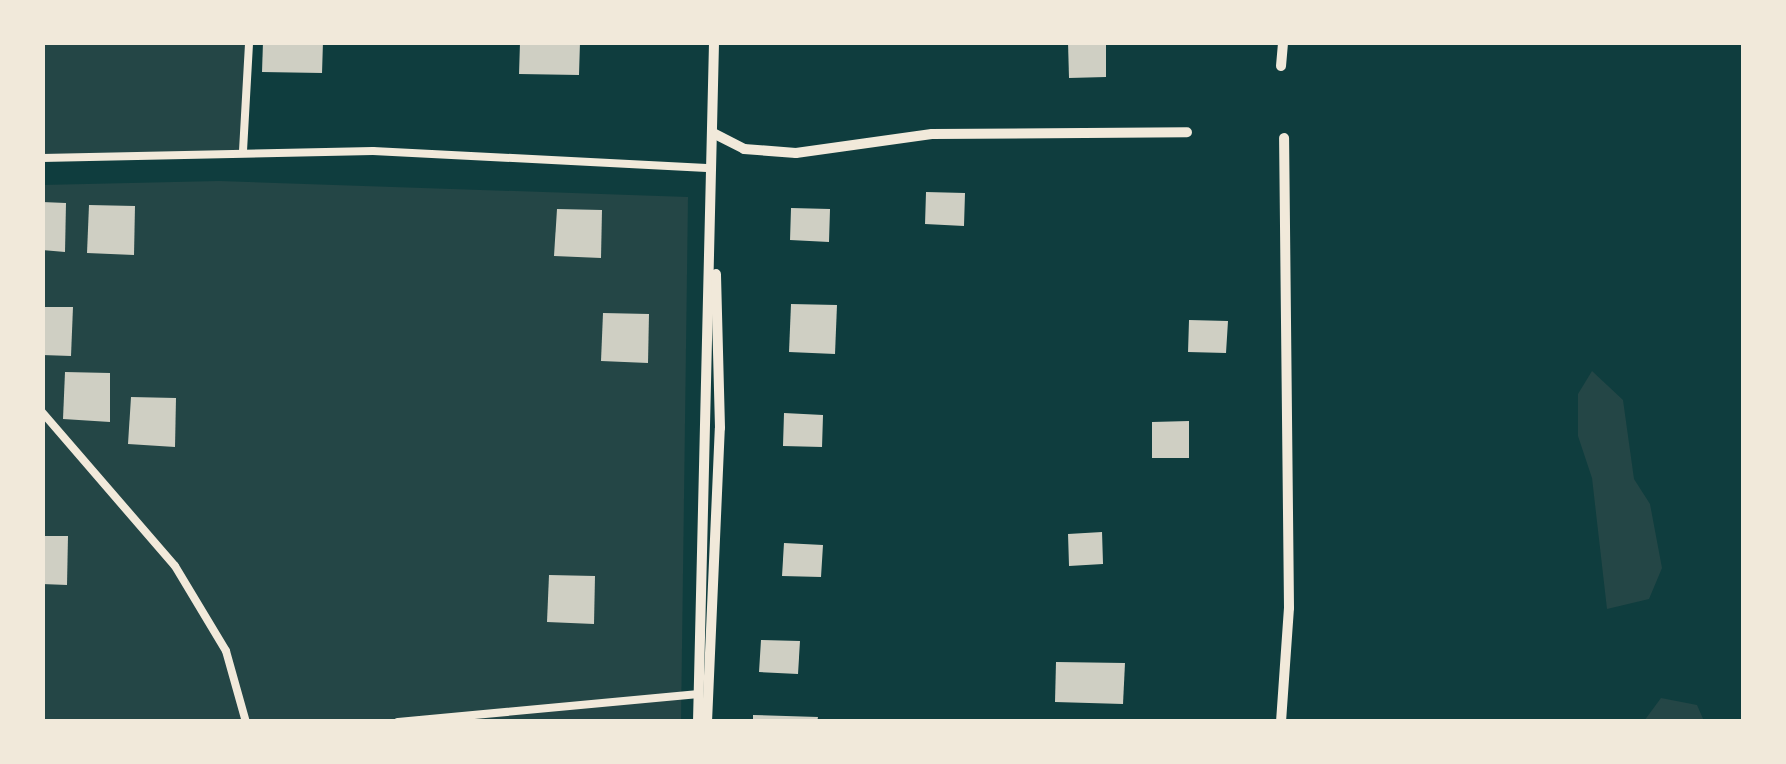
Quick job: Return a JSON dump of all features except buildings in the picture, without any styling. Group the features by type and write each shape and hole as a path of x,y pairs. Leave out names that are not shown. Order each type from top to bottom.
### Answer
{"street":[{"path":"698,722 714,42"},
{"path":"1282,66 1283,42"},
{"path":"713,133 744,148 796,153 932,134 1187,132"},
{"path":"1281,722 1288,608 1284,138"},
{"path":"708,722 720,428 713,168"}],"lane":[{"path":"243,151 249,42"},
{"path":"42,158 243,151 713,168"},
{"path":"42,412 175,566 226,652 246,722"},
{"path":"398,722 570,709 709,693"},
{"path":"570,709 570,722"}],"shaded area":[{"path":"42,43 245,43 243,151 43,158"},
{"path":"219,181 688,197 681,721 43,721 42,185"},
{"path":"1592,371 1623,400 1634,479 1650,504 1662,568 1649,599 1607,609 1592,478 1578,436 1578,394"},
{"path":"1661,698 1697,705 1704,721 1644,721"}]}
